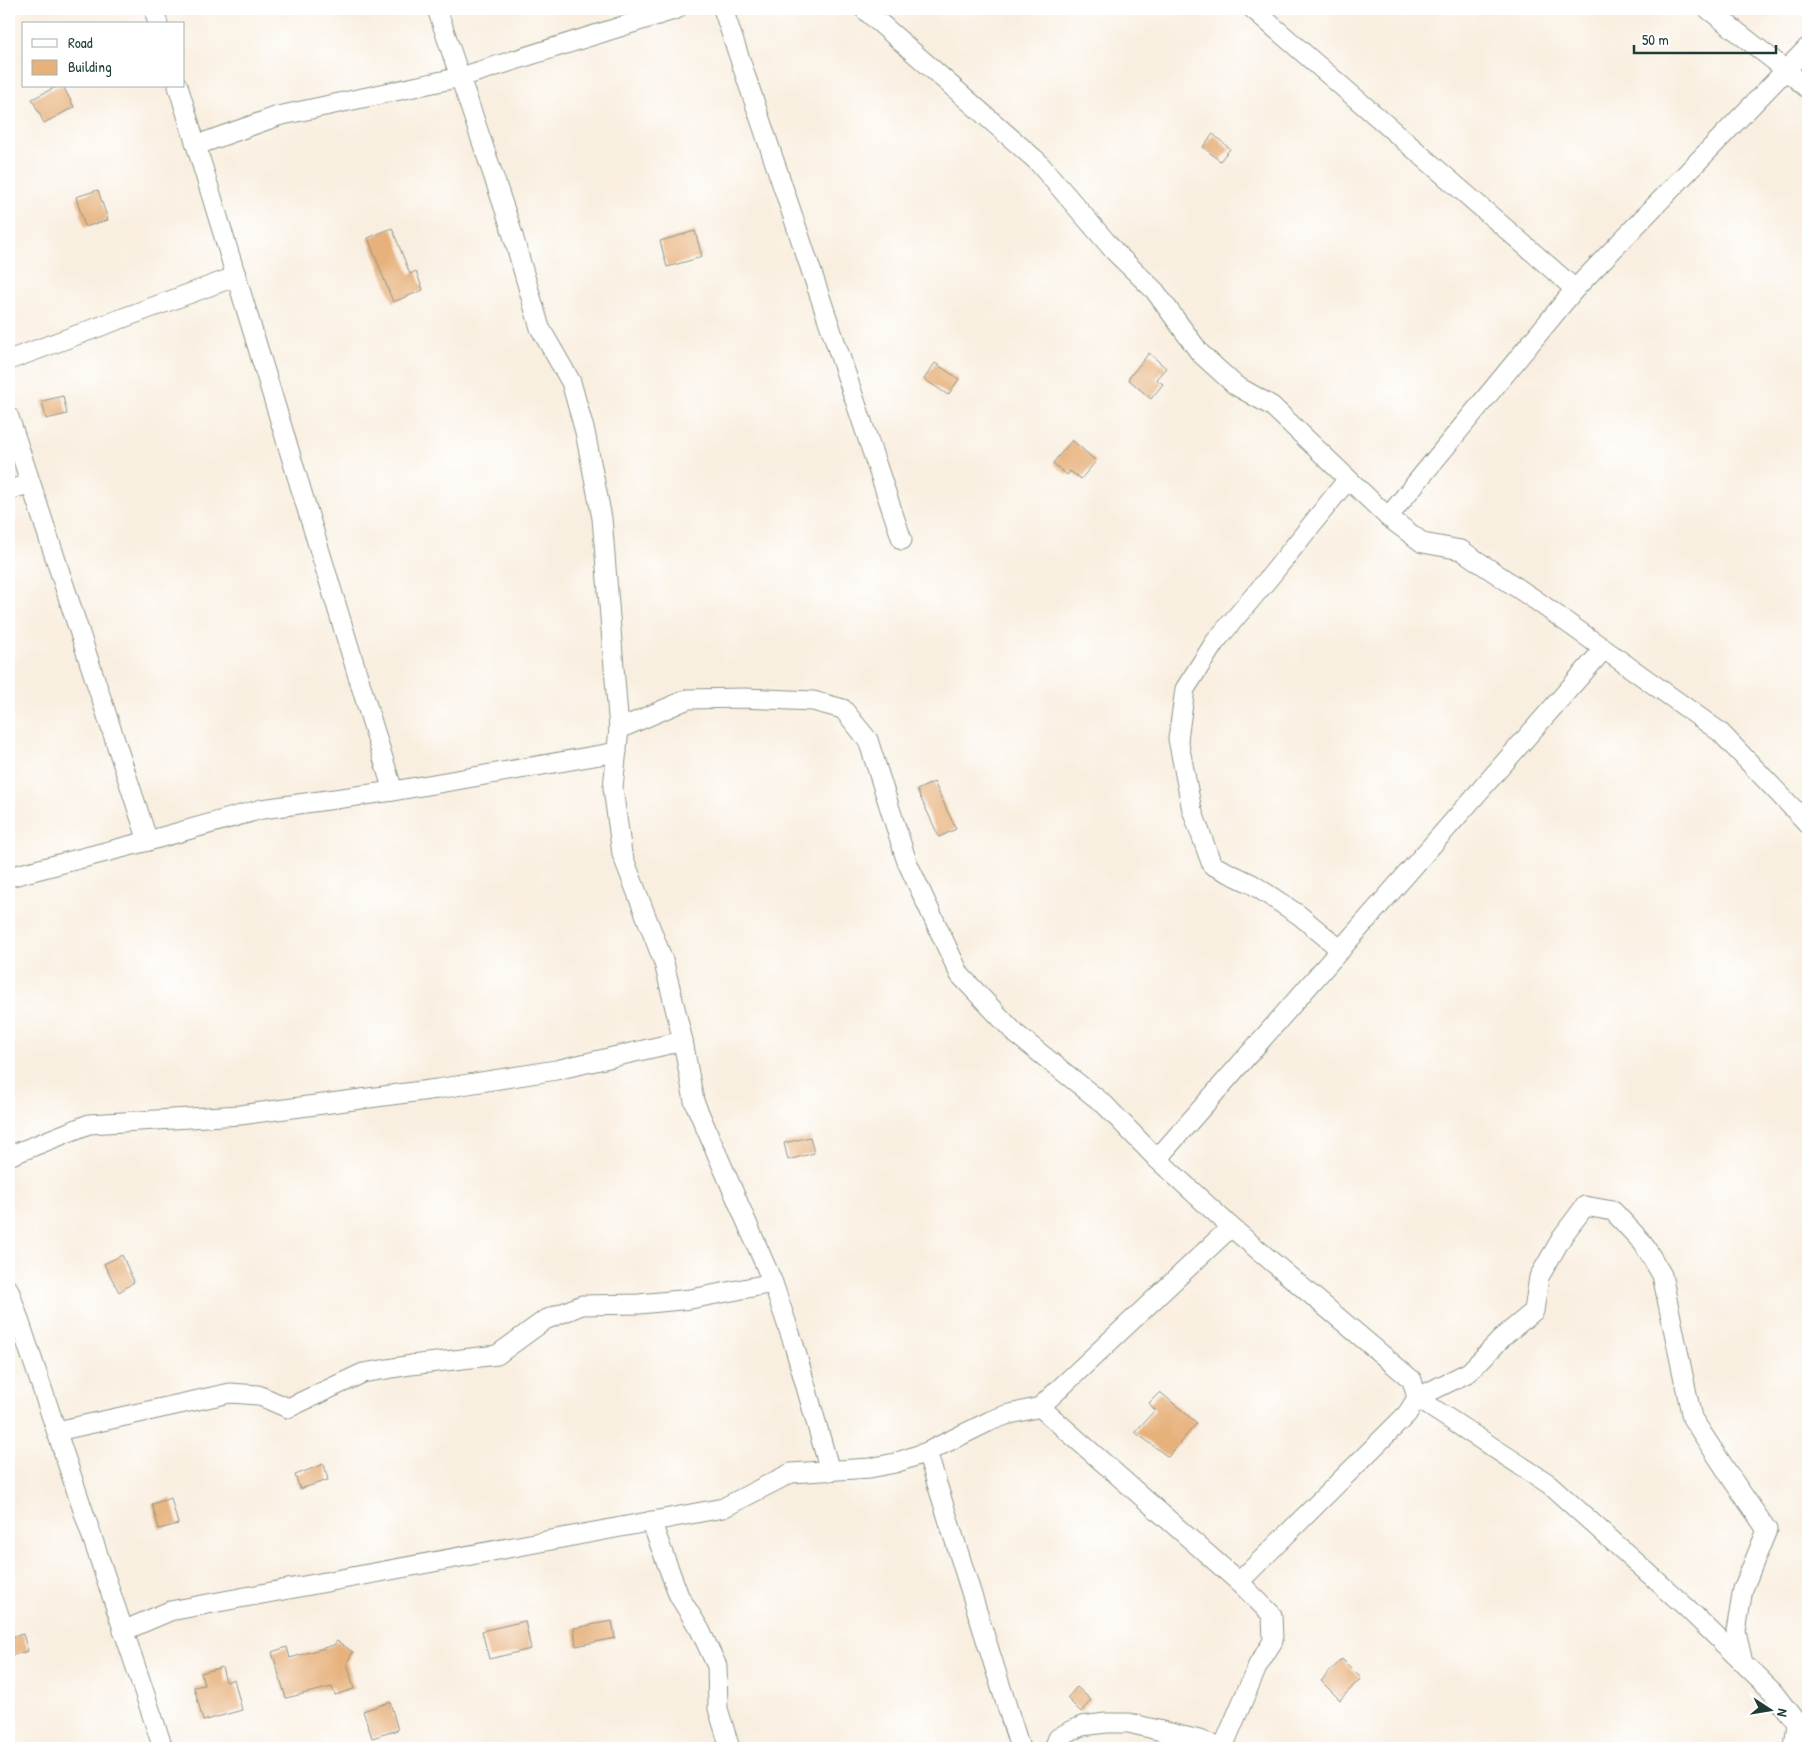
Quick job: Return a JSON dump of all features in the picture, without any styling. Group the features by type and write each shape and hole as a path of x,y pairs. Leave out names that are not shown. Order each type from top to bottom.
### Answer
{"street":[{"path":"154,9 157,22"},
{"path":"437,9 509,222 540,328 571,382 585,432 602,518 620,729 612,788 622,854 664,963 694,1101 772,1283 794,1345 830,1471"},
{"path":"197,145 278,116 461,77 677,9"},
{"path":"723,9 902,540"},
{"path":"864,9 1037,161 1115,252 1155,291 1200,353 1234,385 1272,406 1388,517 1424,543 1461,550 1720,732 1808,824"},
{"path":"1253,9 1575,289"},
{"path":"1708,9 1808,89"},
{"path":"1388,517 1575,289 1808,47"},
{"path":"179,88 393,791"},
{"path":"9,360 237,276"},
{"path":"9,417 29,484 148,841"},
{"path":"1341,950 1299,915 1252,884 1212,865 1192,810 1178,739 1185,689 1210,650 1348,479"},
{"path":"9,490 29,484"},
{"path":"1157,1159 1604,649"},
{"path":"620,729 688,699 744,698 813,701 843,709 868,740 907,862 960,975 1016,1034 1105,1105 1157,1159 1231,1227 1412,1380 1417,1398 1549,1484 1686,1608 1773,1692 1803,1728 1794,1748"},
{"path":"9,877 262,809 393,791 617,752"},
{"path":"9,1156 89,1124 240,1115 427,1090 556,1070 682,1041"},
{"path":"1239,1582 1407,1414 1417,1398 1469,1372 1506,1335 1534,1311 1538,1277 1564,1234 1585,1206 1612,1211 1643,1243 1662,1275 1692,1418 1767,1530 1743,1589 1736,1630 1743,1663"},
{"path":"123,1631 170,1611 722,1508 790,1473 870,1468 895,1463 928,1452 990,1421 1040,1407 1231,1227"},
{"path":"56,1430 230,1393 258,1395 288,1408 363,1373 412,1365 497,1356 545,1320 582,1304 639,1304 691,1300 772,1283"},
{"path":"9,1290 162,1748"},
{"path":"1040,1407 1239,1582 1272,1615 1273,1640 1258,1665 1224,1748 1128,1723 1082,1726 1058,1738 1054,1748"},
{"path":"928,1452 1020,1748"},
{"path":"651,1521 679,1596 700,1630 717,1666 718,1709 730,1748"}],"building":[{"path":"54,88 64,88 74,107 44,123 32,99"},
{"path":"1213,134 1230,149 1220,161 1203,147"},
{"path":"98,190 108,220 85,227 76,197"},
{"path":"392,228 410,274 416,271 423,290 393,302 368,238"},
{"path":"695,231 702,257 667,267 660,241"},
{"path":"1149,353 1166,368 1156,379 1163,384 1151,399 1128,379"},
{"path":"935,363 959,379 948,395 924,379"},
{"path":"63,396 67,414 46,419 42,401"},
{"path":"1072,440 1096,461 1081,479 1070,471 1067,475 1053,463"},
{"path":"934,782 956,829 939,837 917,790"},
{"path":"810,1137 814,1153 788,1160 784,1143"},
{"path":"122,1255 134,1282 119,1292 104,1264"},
{"path":"1160,1392 1197,1423 1168,1457 1135,1432 1155,1410 1149,1403"},
{"path":"324,1464 328,1480 300,1489 295,1475"},
{"path":"171,1498 178,1524 159,1529 152,1504"},
{"path":"525,1621 531,1649 489,1659 482,1631"},
{"path":"612,1621 615,1638 576,1646 574,1628"},
{"path":"23,1634 28,1651 9,1656 9,1638"},
{"path":"337,1641 353,1652 347,1662 354,1689 335,1695 332,1687 286,1698 272,1652 287,1647 290,1658 334,1645"},
{"path":"1342,1659 1361,1678 1340,1700 1321,1681"},
{"path":"222,1667 226,1682 234,1679 242,1710 203,1721 194,1687 204,1685 201,1673"},
{"path":"1077,1687 1091,1700 1081,1712 1067,1698"},
{"path":"390,1702 398,1730 372,1738 363,1711"}]}
